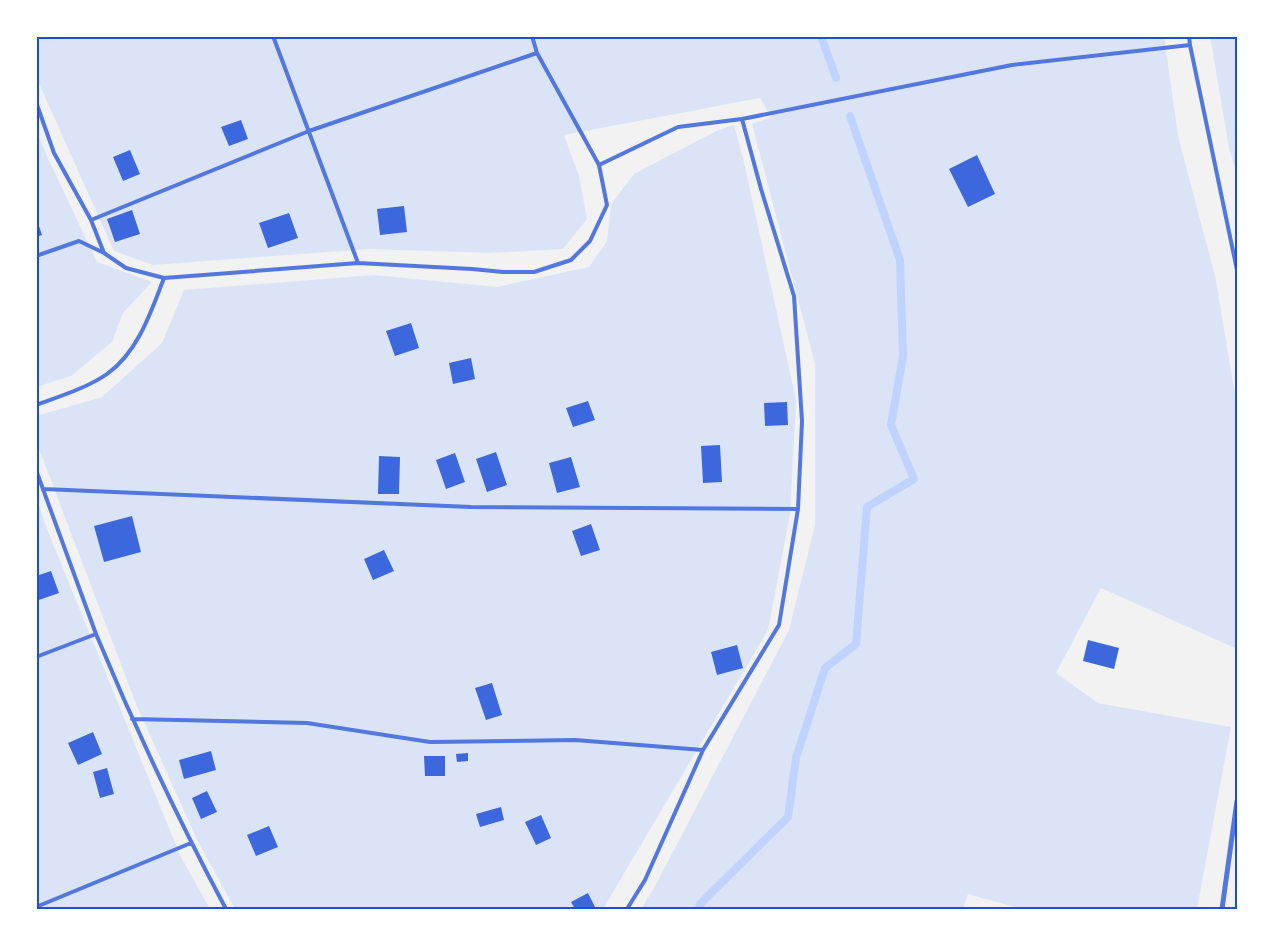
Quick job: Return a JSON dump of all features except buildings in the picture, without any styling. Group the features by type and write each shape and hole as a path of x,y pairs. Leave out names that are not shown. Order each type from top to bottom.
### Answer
{"street":[{"path":"1222,909 1237,802"}],"lane":[{"path":"272,36 358,263"},
{"path":"36,256 79,241 104,253 126,268 164,278 358,263 503,272 534,272 572,260 590,241 607,205 599,165 537,53 532,36"},
{"path":"1188,36 1237,270"},
{"path":"599,165 678,127 742,119 1012,64 1190,45"},
{"path":"91,220 308,131 537,53"},
{"path":"36,102 54,153 91,220 104,253"},
{"path":"627,909 645,880 703,750 779,625 798,509 802,421 794,296 761,189 742,119"},
{"path":"36,405 77,389 108,374 132,349 153,308 164,278"},
{"path":"36,470 96,634 132,719 191,843 226,909"},
{"path":"43,489 471,507 798,509"},
{"path":"36,657 96,634"},
{"path":"132,719 307,723 430,742 575,740 703,750"},
{"path":"36,907 191,843"}],"shaded area":[{"path":"36,36 1164,36 1178,136 1216,280 1237,407 1237,649 1101,588 1056,673 1098,703 1231,727 1197,909 1022,909 968,894 963,909 641,909 654,888 789,630 815,525 815,364 752,124 771,117 760,98 564,135 579,176 587,219 563,249 490,253 369,249 153,265 114,251 36,77"},
{"path":"1210,36 1237,36 1237,175 1229,148"},
{"path":"734,125 743,158 796,400 790,514 768,630 603,909 235,909 198,842 136,704 36,441 36,416 102,397 162,343 184,290 374,275 497,287 589,267 607,241 611,204 634,174 716,131"},
{"path":"36,129 97,262 152,282 123,313 112,342 71,376 36,387"},
{"path":"36,497 49,534 180,855 210,909 36,909"}],"waterway":[{"path":"821,36 836,78"},
{"path":"699,909 700,904 788,817 796,758 825,668 856,644 867,507 914,479 891,425 903,356 900,260 850,116"}]}
